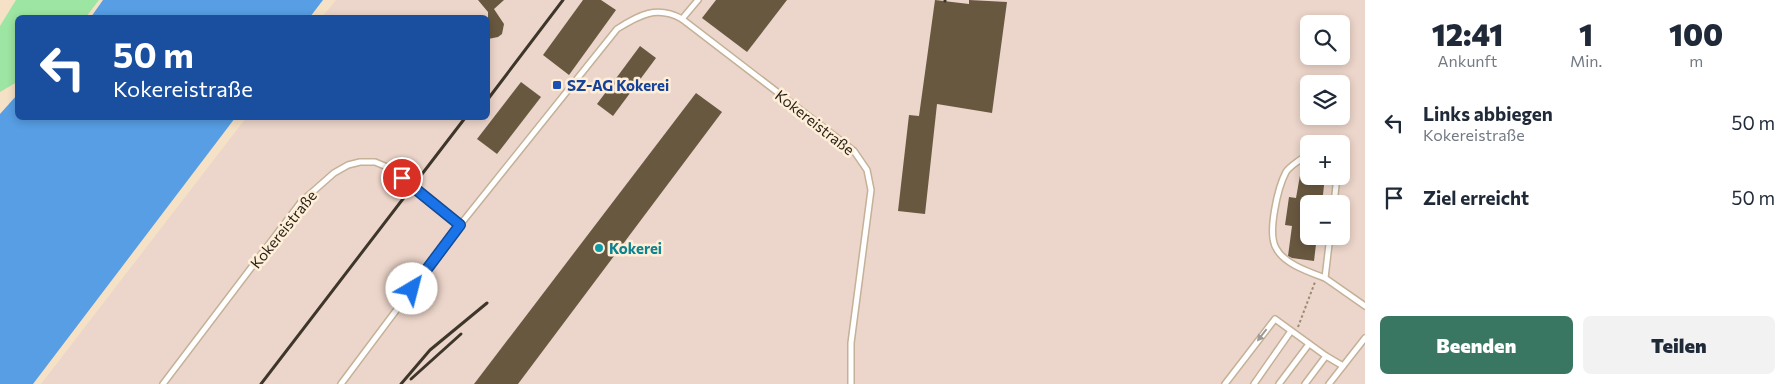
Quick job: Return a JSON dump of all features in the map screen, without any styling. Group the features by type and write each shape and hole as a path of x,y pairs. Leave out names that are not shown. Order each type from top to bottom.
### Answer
{"lane":[{"path":"682,20 698,0"},
{"name":"Kokereistraße","path":"341,384 460,225 617,29 633,18 658,11 670,12 682,20 854,152 867,170 871,190 851,343 851,384"},
{"path":"1300,160 1287,170 1279,191 1272,236 1275,248 1285,260 1325,278 1365,306"},
{"name":"Kokereistraße","path":"163,384 301,202 334,173 348,165 360,162 375,162 392,169 460,225"},
{"path":"1325,278 1329,245"},
{"path":"1224,384 1276,319 1308,344 1343,366"},
{"path":"1254,384 1293,332"},
{"path":"1329,384 1365,338"},
{"path":"1279,384 1308,344"},
{"path":"1305,384 1326,356"}],"path":[{"path":"1293,332 1318,275"}],"shaded area":[{"path":"336,0 1365,0 1365,384 41,384 244,120 490,120 490,15 324,15"}],"green space":[{"path":"16,0 99,0 88,15 15,15 15,83 0,92 0,26"}],"water":[{"path":"103,0 323,0 312,15 92,15"},
{"path":"15,97 15,120 233,120 33,384 0,384 0,114"}],"building":[{"path":"478,0 504,0 494,9 504,24 502,34 498,37 490,39 490,15 488,15 488,12"},
{"path":"583,0 601,0 616,10 569,75 543,55"},
{"path":"716,0 787,0 747,52 702,18"},
{"path":"935,0 969,4 969,0 1007,2 992,113 937,104 925,214 898,211 909,115 919,116"},
{"path":"640,46 656,58 613,116 597,104"},
{"path":"521,82 541,97 497,154 477,139"},
{"name":"Kokerei","path":"696,93 722,112 518,384 474,384"},
{"path":"1300,175 1300,185 1324,185 1323,195 1300,195 1300,245 1316,245 1314,261 1288,256 1292,226 1285,225 1289,197 1296,198"}],"railway":[{"path":"490,96 563,0"},
{"path":"261,384 463,120"},
{"path":"401,384 430,350 487,303"},
{"path":"411,379 461,334"}],"place":[{"name":"SZ-AG Kokerei","path":"557,85"},
{"name":"Kokerei","path":"599,248"}],"route":[{"path":"402,178 460,225 412,289"}]}
